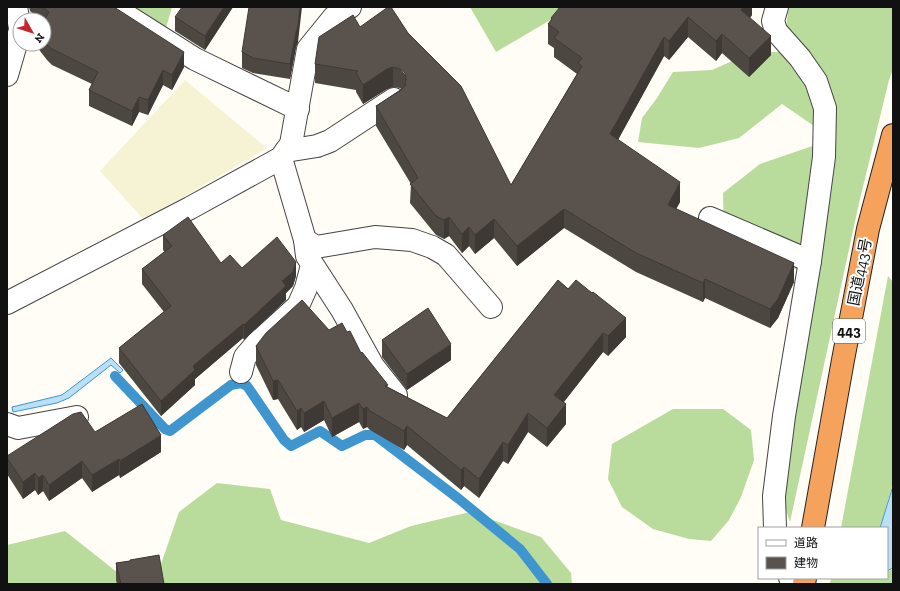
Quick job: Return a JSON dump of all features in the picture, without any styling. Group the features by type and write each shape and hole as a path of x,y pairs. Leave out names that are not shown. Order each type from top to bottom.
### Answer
{"highway":[{"name":"国道443号","path":"813,527 868,229 893,135"}],"street":[{"path":"113,7 195,59 298,109"},
{"path":"313,303 305,240 284,154 291,144 308,49 334,17 350,7"},
{"path":"775,527 774,496 784,416 810,261 824,157 825,108 816,81 800,58 776,31 773,21 777,7"},
{"path":"7,75 14,52"},
{"path":"7,303 190,208 284,154 317,146 330,141 394,99"},
{"path":"710,218 810,261"},
{"path":"305,240 316,247 375,237 412,240 432,247 446,255 491,307"},
{"path":"241,372 245,357 256,343 298,306 310,272"},
{"path":"310,272 342,310 373,366 396,395"},
{"path":"7,424 18,428 77,417"}],"shaded area":[{"path":"185,80 267,148 144,220 100,171"}],"green space":[{"path":"129,7 172,7 166,28"},
{"path":"470,7 567,7 564,12 496,52"},
{"path":"789,7 893,7 893,69 859,203 790,522 781,495 814,273 795,269 724,230 723,193 760,164 833,139 782,104 739,138 699,148 638,142 642,118 657,98 673,72 712,70 750,53 803,51 785,32"},
{"path":"888,276 893,282 893,483 879,527 841,527"},
{"path":"673,409 723,409 751,430 754,460 741,497 729,520 711,541 689,539 653,529 622,507 608,479 612,444"},
{"path":"217,483 270,489 281,520 369,543 411,526 470,512 541,537 571,573 572,584 148,584 160,567 179,512"},
{"path":"65,531 132,584 7,584 7,545"},
{"path":"893,569 893,584 830,584 831,579 888,579 888,572"}],"water":[{"path":"111,358 123,370 120,373 111,365 69,398 57,403 13,412 12,407 62,395"},
{"path":"893,486 893,568 888,570 888,527 880,527"}],"building":[{"path":"43,7 114,7 184,52 172,75 163,70 148,100 139,97 132,111 89,90 98,72 52,49 52,12 49,12"},
{"path":"182,7 224,7 205,36 175,17"},
{"path":"249,7 300,7 298,26 290,64 253,58 242,52"},
{"path":"388,7 391,7 408,33 461,86 511,185 582,66 578,63 582,58 554,38 559,32 548,24 560,7 743,7 741,10 771,36 749,58 722,34 716,41 688,17 669,41 664,37 610,134 680,182 668,205 794,263 778,299 770,309 705,279 703,283 636,253 564,209 517,246 494,219 475,235 469,227 462,234 449,217 444,220 436,216 410,184 418,178 376,106 405,86 405,73 400,69 393,67 387,69 363,85 356,73 358,71 315,64 319,37 353,15 360,27"},
{"path":"188,217 221,263 230,255 242,268 277,237 296,262 293,272 282,281 286,286 244,325 243,324 193,366 195,370 161,401 119,348 171,306 142,269 172,246 163,235"},
{"path":"558,280 568,289 576,280 626,318 608,336 603,333 554,395 566,404 547,428 528,413 508,445 503,442 479,479 464,467 461,470 407,426 404,431 370,411 367,407 363,409 359,403 332,418 324,401 304,413 301,408 297,411 278,380 273,381 256,346 266,333 302,300 329,330 342,323 347,332 350,331 361,353 362,352 388,385 385,386 447,418"},
{"path":"428,308 451,344 407,374 382,340"},
{"path":"142,404 161,435 120,461 119,459 92,475 82,461 49,485 43,475 38,478 35,473 23,482 7,458 7,456 73,414 81,412 95,432"},
{"path":"159,555 164,584 121,584 116,563"}],"waterway":[{"path":"115,376 165,429 170,431 231,385 241,383 247,386 284,440 291,446 320,431 342,446 365,435 375,435 459,499 520,549 547,584"}]}
